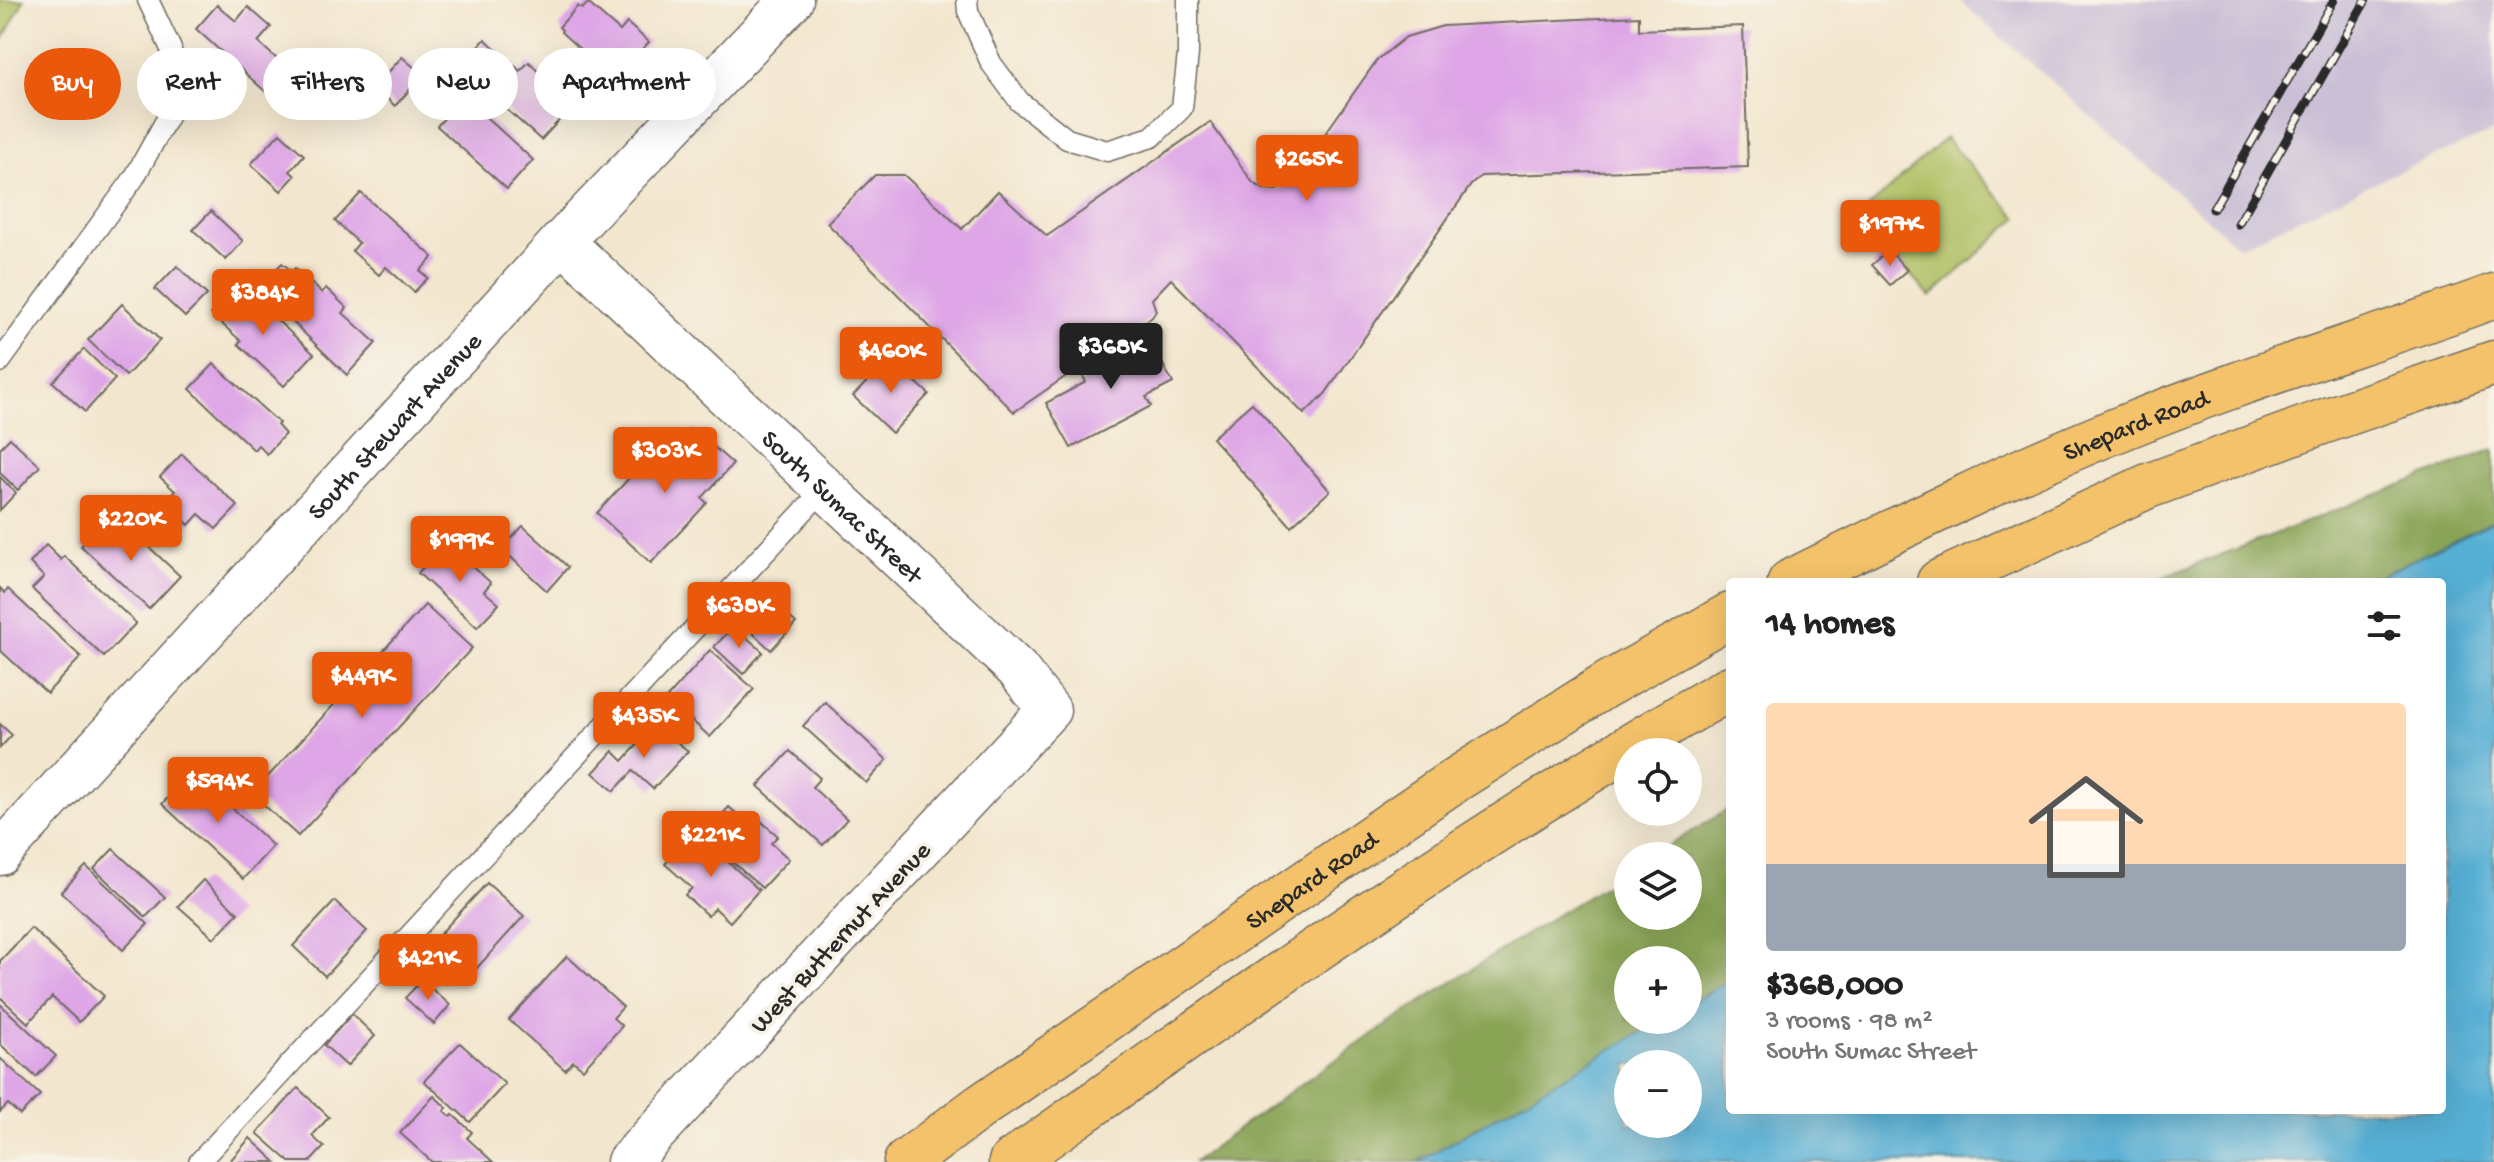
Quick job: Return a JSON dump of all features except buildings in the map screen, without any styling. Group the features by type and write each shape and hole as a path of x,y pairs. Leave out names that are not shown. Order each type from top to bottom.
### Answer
{"highway":[{"name":"Shepard Road","path":"1798,578 1948,504 2127,426 2296,362 2494,296"},
{"path":"1948,578 2148,486 2494,363"},
{"name":"Shepard Road","path":"906,1162 994,1097 1446,786 1606,685 1726,617"},
{"path":"1011,1162 1477,841 1632,744 1726,690"}],"street":[{"name":"South Stewart Avenue","path":"0,854 562,241 792,0"},
{"name":"South Sumac Street","path":"562,241 1017,669 1049,710"},
{"name":"West Butternut Avenue","path":"628,1162 1049,710"}],"lane":[{"path":"0,362 134,178 175,104 171,49 148,0"},
{"path":"967,0 968,11 991,63 1020,102 1067,139 1107,151 1152,137 1182,108 1188,54 1188,0"},
{"path":"199,1162 825,488"}],"shaded area":[{"path":"1959,0 2494,0 2494,131 2386,177 2239,247"}],"green space":[{"path":"0,0 24,0 0,45"},
{"path":"1945,138 2018,218 1930,297 1859,216"},
{"path":"2494,449 2494,521 2375,578 2161,578"},
{"path":"1726,810 1726,982 1702,997 1702,946 1614,946 1614,1034 1638,1034 1418,1162 1194,1162 1407,1011 1614,880 1614,930 1702,930 1702,842 1675,842"}],"water":[{"path":"2494,521 2494,1162 1418,1162 1638,1034 1702,1034 1702,997 1726,982 1726,1114 2446,1114 2446,578 2375,578"}],"railway":[{"path":"2213,209 2334,0"},
{"path":"2238,224 2366,0"}]}
